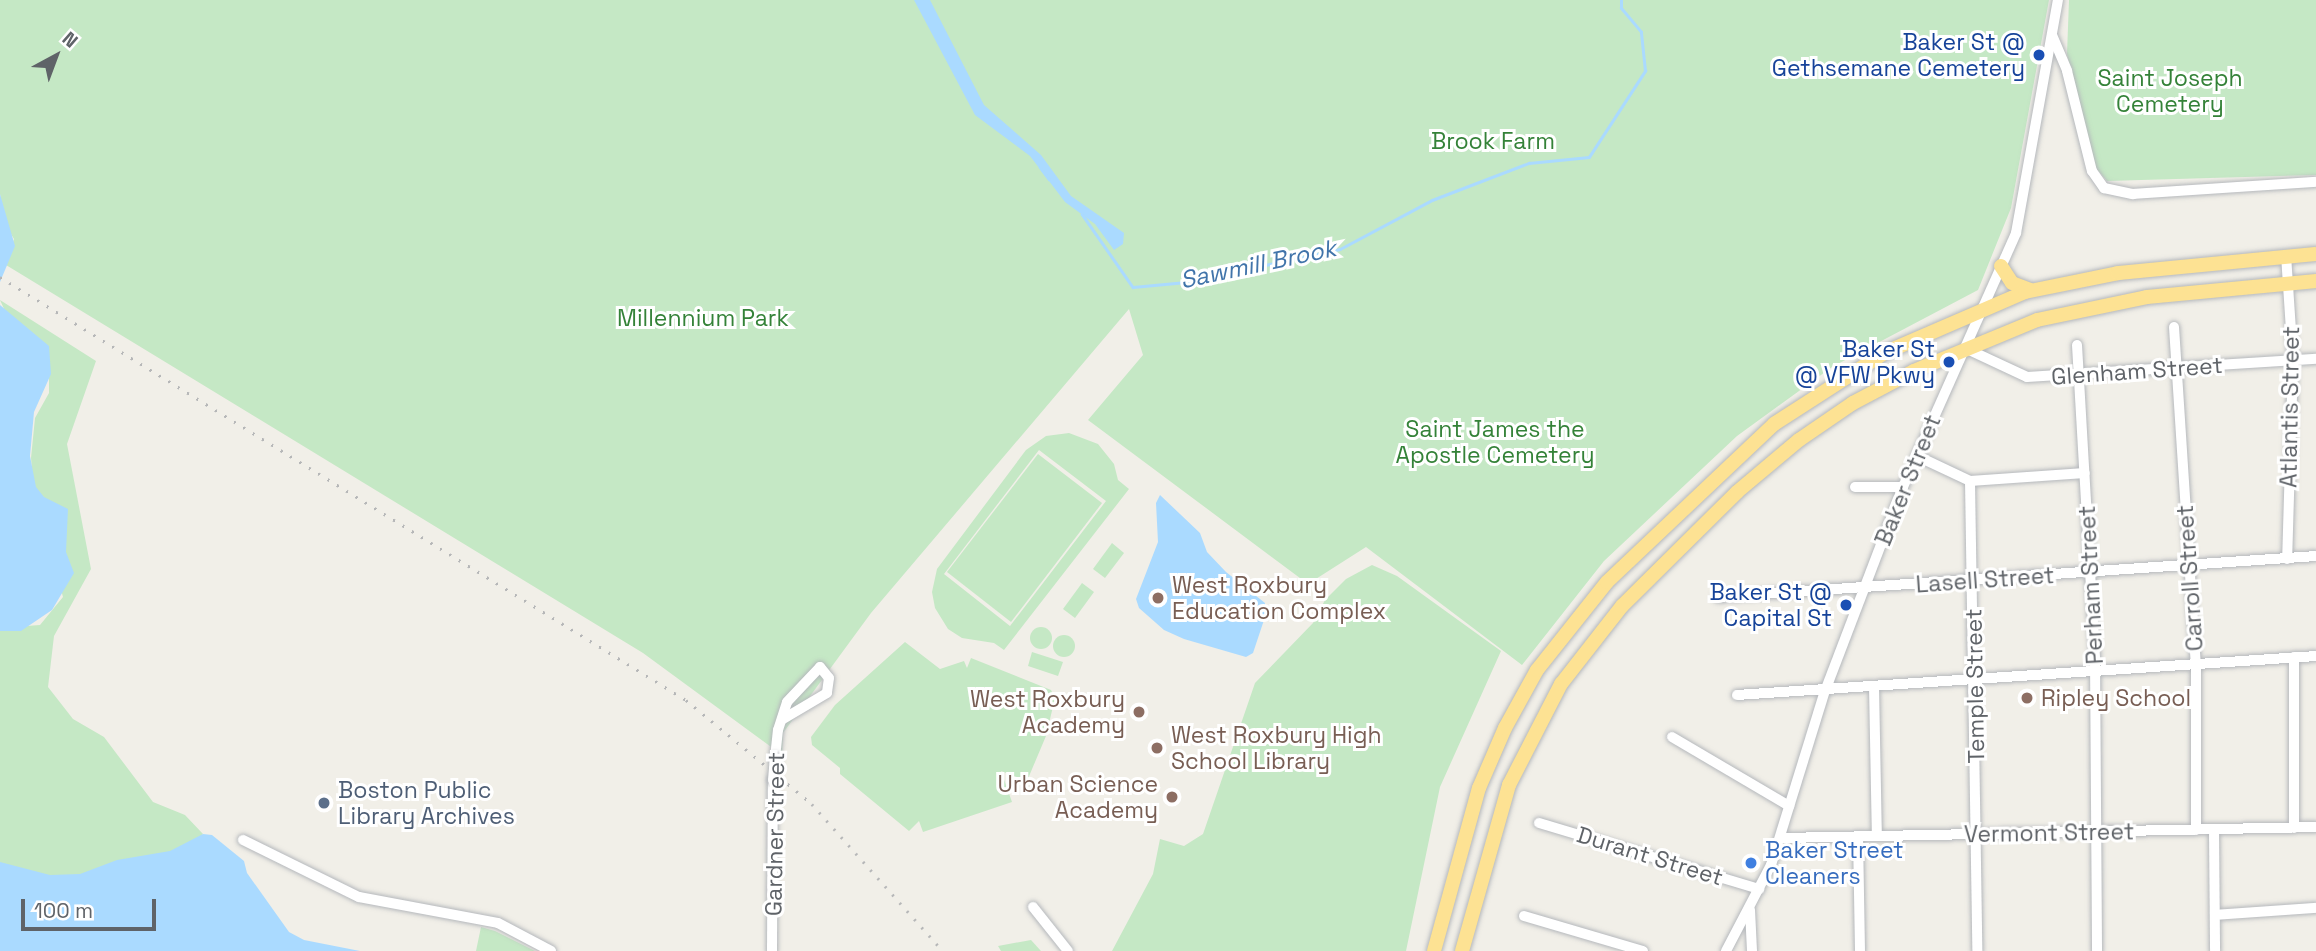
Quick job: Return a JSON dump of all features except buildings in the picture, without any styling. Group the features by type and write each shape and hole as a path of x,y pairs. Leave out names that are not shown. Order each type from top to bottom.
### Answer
{"highway":[{"path":"1434,951 1473,804 1505,728 1546,657 1602,588 1730,462 1787,414 1884,353 1979,309 2032,290 2118,273 2316,254"},
{"path":"2001,266 2012,283 2032,290"},
{"path":"1462,951 1498,816 1529,740 1561,684 1610,619 1737,492 1799,440 1867,395 1964,348 2020,325 2083,308 2178,293 2316,281"},
{"path":"1451,884 1478,891"}],"street":[{"name":"Baker Street","path":"1726,951 1750,909 1782,838 1789,806 1825,691 1903,487 1979,309 2001,266 2023,206 2058,0"},
{"path":"2052,35 2066,65 2092,171 2104,188 2133,194 2316,182"},
{"name":"Atlantis Street","path":"2286,255 2290,282 2293,361 2287,559"},
{"name":"Carroll Street","path":"2174,327 2196,663 2196,830"},
{"name":"Perham Street","path":"2077,345 2092,572 2098,832 2097,951"},
{"name":"Glenham Street","path":"1964,348 2027,377 2316,359"},
{"path":"1917,456 1970,481 2085,473"},
{"name":"Temple Street","path":"1970,481 1974,580 1977,951"},
{"path":"1855,487 1903,487"},
{"name":"Lasell Street","path":"1717,597 2316,556"},
{"path":"1737,695 2316,656"},
{"path":"2294,657 2294,828"},
{"name":"Gardner Street","path":"772,951 775,758 783,719 787,702 820,667 829,678 827,692 783,719"},
{"path":"1874,686 1877,835"},
{"path":"1672,737 1789,806"},
{"name":"Durant Street","path":"1539,823 1759,889"},
{"name":"Vermont Street","path":"1782,838 2316,827"},
{"path":"2214,830 2215,951"},
{"path":"1858,836 1860,951"},
{"path":"243,839 359,897 498,923 551,951"},
{"path":"1033,907 1068,951"},
{"path":"2216,915 2316,908"},
{"path":"1750,909 1752,951"},
{"path":"1524,916 1643,951"}],"green space":[{"path":"0,0 2049,0 2011,208 1978,290 1832,367 1737,436 1604,561 1522,665 1366,547 1308,584 1088,420 1143,355 1129,309 871,613 783,733 782,755 643,653 6,265 14,239 5,224 0,194"},
{"name":"Saint Joseph Cemetery","path":"2069,0 2316,0 2316,175 2107,181 2095,167 2067,54"},
{"path":"0,300 96,361 67,444 91,569 54,636 48,687 73,719 104,737 153,802 185,815 203,834 200,837 244,872 0,881 0,628 40,625 63,597 34,491 31,458 35,418 49,393 49,351 5,311"},
{"path":"1069,433 1098,444 1114,464 1118,480 1129,489 1004,650 994,643 962,638 948,629 935,608 932,592 937,569 1026,450 1046,436","holes":["1039,450 1106,501 1010,626 944,574"]},
{"path":"1038,454 1102,503 1011,622 947,572"},
{"path":"1112,543 1124,553 1105,578 1093,569"},
{"path":"1372,565 1397,576 1501,651 1440,787 1406,951 1112,951 1153,874 1160,839 1184,846 1203,834 1255,683 1313,623 1325,600 1346,579"},
{"path":"1082,583 1094,592 1075,618 1063,609"},
{"path":"1041,627 1049,630 1052,638 1049,646 1041,649 1033,646 1030,638 1033,630"},
{"path":"1064,635 1072,638 1075,646 1072,654 1064,657 1056,654 1053,646 1056,638"},
{"path":"905,642 940,669 964,661 967,668 971,658 1051,690 1055,698 1046,736 1027,781 1001,771 1012,802 923,832 919,821 909,831 840,774 840,768 812,745 811,737 835,705"},
{"path":"1032,652 1063,662 1058,676 1028,666"},
{"path":"481,927 495,931 535,951 476,951"},
{"path":"1031,940 1041,951 1001,951 998,946"}],"water":[{"path":"914,0 930,0 984,105 1041,155 1071,196 1124,233 1123,244 1114,250 1095,224 1065,202 1030,156 975,115"},
{"path":"0,194 15,246 0,282"},
{"path":"0,305 49,346 51,374 34,412 30,456 36,487 44,497 68,509 66,552 74,573 52,610 21,631 0,631"},
{"path":"1160,495 1200,533 1207,552 1226,572 1265,603 1265,617 1253,653 1246,657 1184,639 1164,630 1139,608 1136,599 1158,542 1156,503"},
{"path":"203,834 212,835 244,861 247,873 289,932 304,940 360,951 0,951 0,862 50,875 80,874 117,860 170,851"}],"waterway":[{"name":"Sawmill Brook","path":"1082,214 1133,287 1186,282 1340,249 1432,200 1529,163 1589,157 1645,71 1641,32 1621,8 1621,0"},
{"name":"Sawmill Brook","path":"1040,167 1049,179"}],"railway":[{"path":"0,277 686,700 812,804 943,951"}],"place":[{"name":"Baker St @ Gethsemane Cemetery","path":"2039,55"},
{"name":"Baker St @ VFW Pkwy","path":"1949,362"},
{"name":"West Roxbury Education Complex","path":"1158,598"},
{"name":"Baker St @ Capital St","path":"1846,605"},
{"name":"Ripley School","path":"2027,698"},
{"name":"West Roxbury Academy","path":"1139,712"},
{"name":"West Roxbury High School Library","path":"1157,748"},
{"name":"Urban Science Academy","path":"1172,797"},
{"name":"Boston Public Library Archives","path":"324,803"},
{"name":"Baker Street Cleaners","path":"1751,863"}],"park label":[{"name":"Brook Farm","path":"1493,141"},
{"name":"Millennium Park","path":"703,318"},
{"name":"Saint James the Apostle Cemetery","path":"1495,442"}]}
